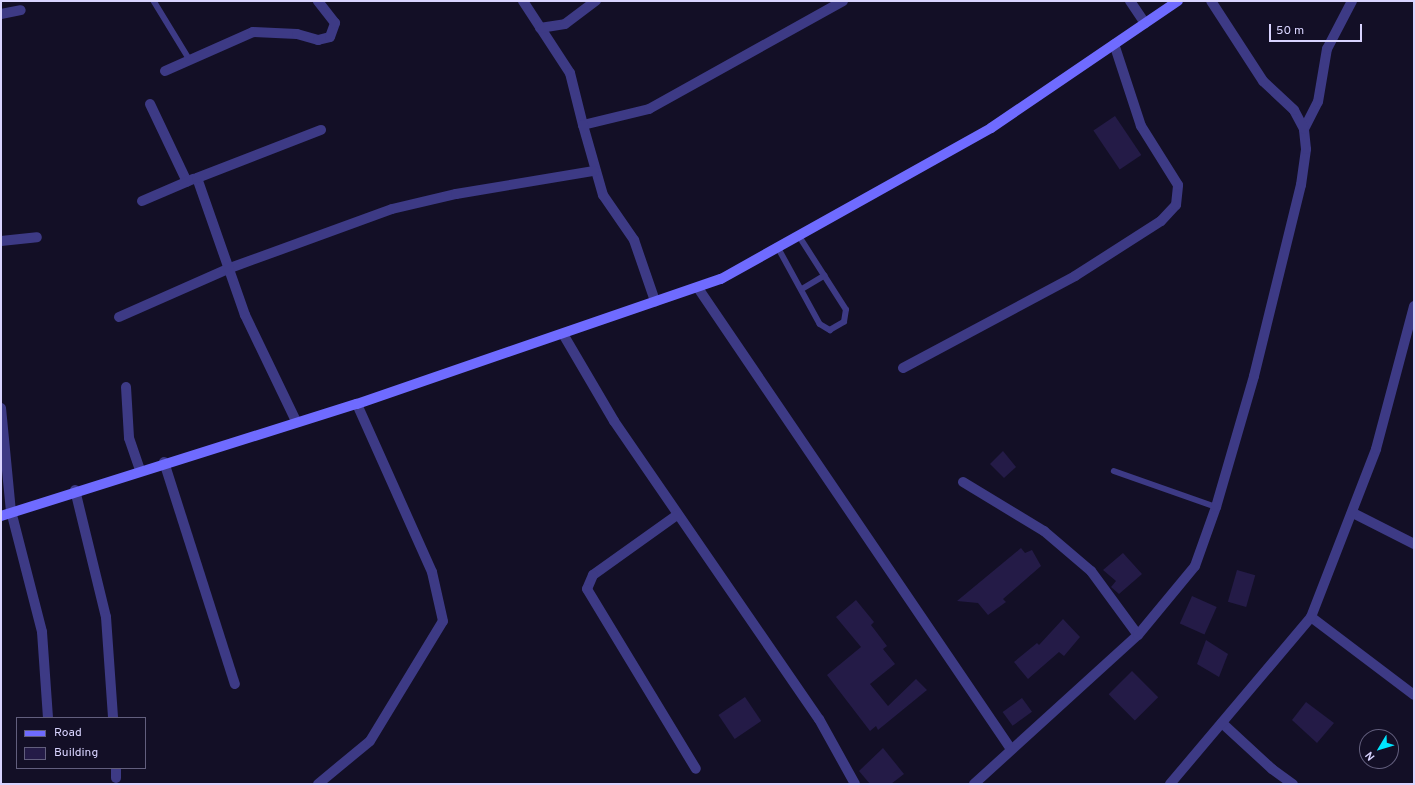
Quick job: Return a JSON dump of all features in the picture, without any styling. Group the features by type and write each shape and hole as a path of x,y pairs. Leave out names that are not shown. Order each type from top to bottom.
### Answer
{"street":[{"path":"165,71 253,32 297,34 318,40 330,37 335,23 318,1"},
{"path":"523,1 570,73 594,171 603,195 634,240 655,301"},
{"path":"540,28 565,24 596,1"},
{"path":"583,126 649,108 843,1"},
{"path":"1130,1 1145,23"},
{"path":"1,516 75,490 164,462 296,421 357,404 655,301 698,288 800,238 991,128 1178,1"},
{"path":"974,784 1138,635 1195,566 1216,507 1301,185 1306,149 1304,129 1294,110 1257,72 1211,1"},
{"path":"1304,129 1318,102 1328,44 1352,1"},
{"path":"1,14 21,10"},
{"path":"903,368 1075,276 1161,221 1176,205 1178,185 1141,126 1114,44"},
{"path":"150,104 187,182"},
{"path":"142,201 321,130"},
{"path":"119,317 230,268 392,209 456,194 594,171"},
{"path":"197,178 230,268 245,315 296,421"},
{"path":"1,241 37,237"},
{"path":"698,288 1011,749"},
{"path":"1170,784 1311,617 1353,513 1376,449 1414,306"},
{"path":"563,334 603,405 819,719 855,784"},
{"path":"126,387 128,438 140,470"},
{"path":"318,784 370,741 444,621 432,572 357,404"},
{"path":"1,408 11,512 42,632 48,717"},
{"path":"164,462 235,684"},
{"path":"963,482 1044,531 1091,571 1138,635"},
{"path":"75,490 106,617 113,717"},
{"path":"1353,513 1414,544"},
{"path":"678,515 593,575 587,589 696,769"},
{"path":"1311,617 1414,695"},
{"path":"1222,723 1272,769 1293,784"}],"lane":[{"path":"154,1 190,60"},
{"path":"779,249 824,328 830,330 844,322 846,310 800,238"},
{"path":"802,289 824,276"},
{"path":"1114,471 1216,507"}],"building":[{"path":"1115,116 1141,155 1120,170 1093,131"},
{"path":"1003,451 1016,467 1004,478 990,464"},
{"path":"1021,548 1025,553 1032,550 1041,566 1003,599 1006,602 988,615 978,603 957,601"},
{"path":"1123,553 1142,574 1119,594 1111,587 1116,581 1103,570"},
{"path":"1237,570 1255,575 1246,607 1228,602"},
{"path":"1192,596 1217,607 1204,634 1180,623"},
{"path":"856,600 874,622 871,625 887,646 883,649 895,664 870,684 888,706 916,679 927,690 878,730 876,726 870,731 827,675 861,647 836,617"},
{"path":"1063,619 1080,637 1064,656 1059,652 1028,679 1014,662 1037,643 1039,645"},
{"path":"1206,640 1228,654 1219,677 1197,664"},
{"path":"1132,671 1158,697 1135,720 1109,694"},
{"path":"745,697 761,721 735,739 718,715"},
{"path":"1022,698 1032,712 1013,726 1003,712"},
{"path":"1306,702 1334,723 1317,743 1292,720"},
{"path":"883,748 904,774 891,784 870,784 859,771"}]}
